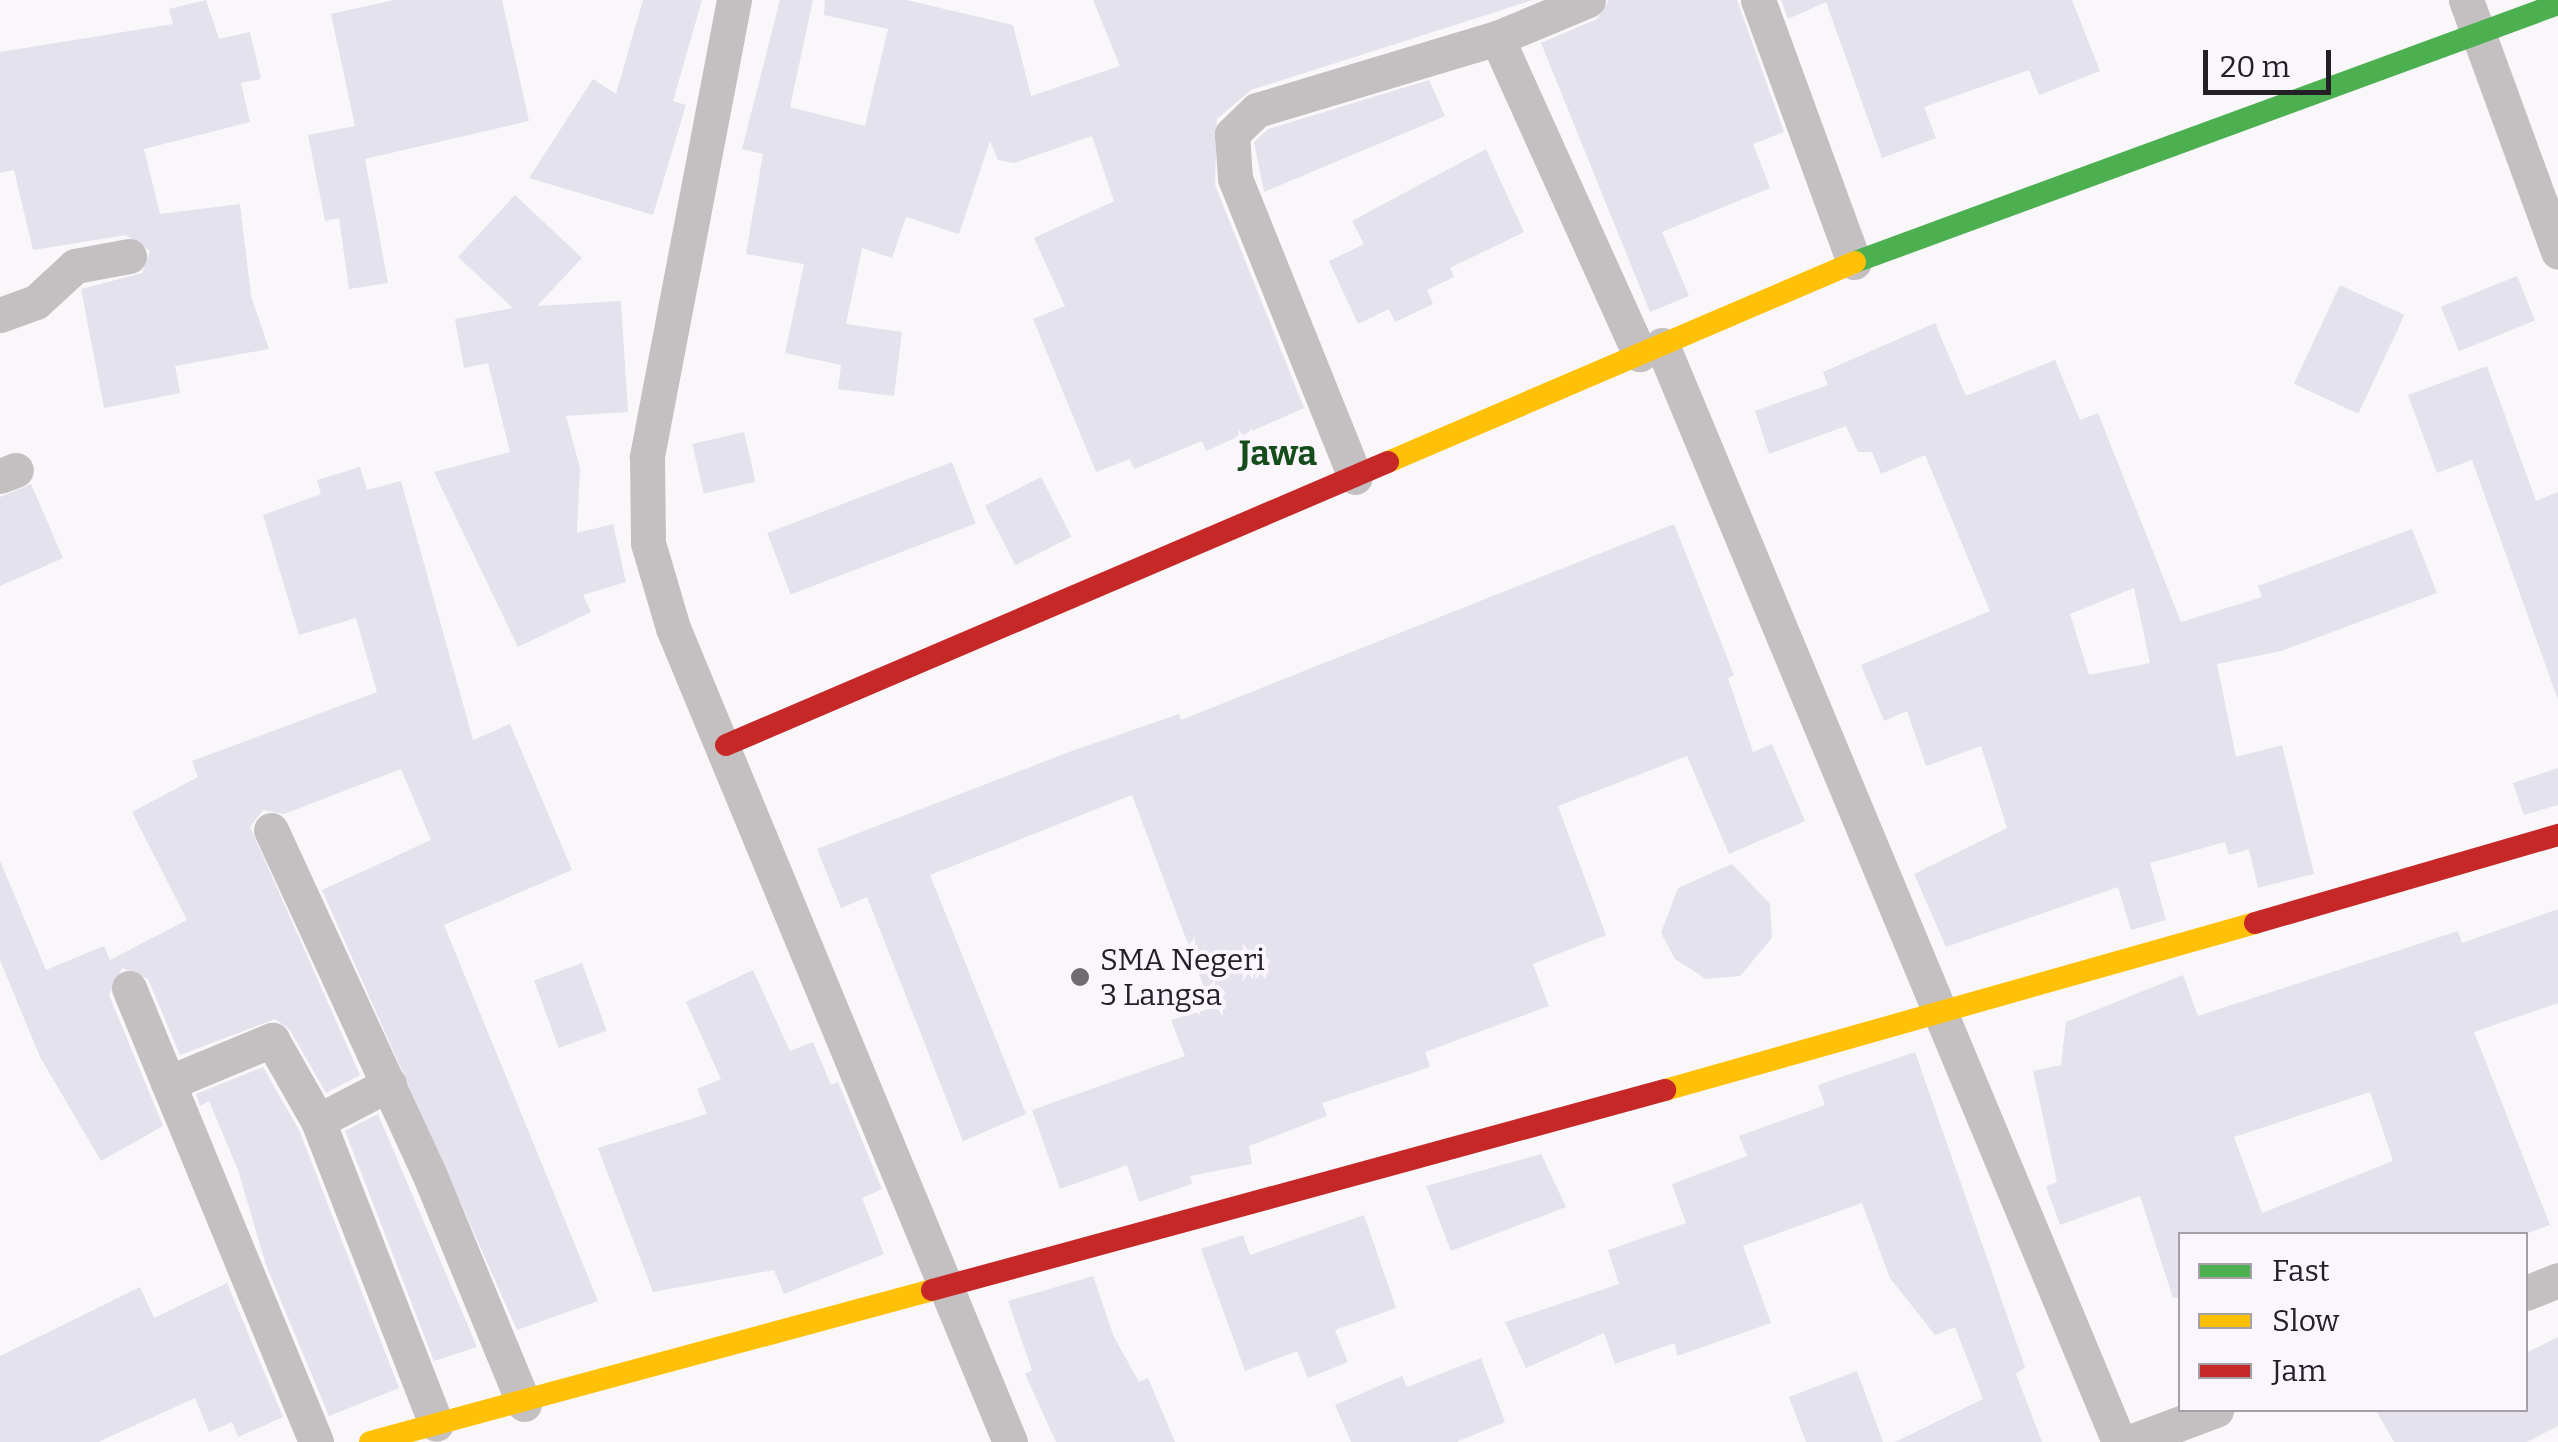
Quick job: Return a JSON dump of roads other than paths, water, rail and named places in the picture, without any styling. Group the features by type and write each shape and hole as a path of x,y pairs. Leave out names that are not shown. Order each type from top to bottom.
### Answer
{"street":[{"path":"734,0 644,500 657,581 1010,1442"},
{"path":"1355,477 1235,178 1232,134 1257,110 1498,38 1588,0"},
{"path":"1758,0 1854,262"},
{"path":"2466,0 2558,252"},
{"path":"726,746 1854,262 2482,36 2558,4"},
{"path":"1498,38 1651,350 2119,1442"},
{"path":"0,314 36,302 76,266 130,256"},
{"path":"271,830 389,1084 524,1404"},
{"path":"370,1442 524,1404 1939,1016 2558,835"},
{"path":"129,988 316,1442"},
{"path":"168,1083 272,1040 318,1121 436,1424"},
{"path":"318,1121 389,1084"},
{"path":"2528,1292 2558,1280"},
{"path":"2130,1442 2211,1412"}],"place":[{"name":"SMA Negeri 3 Langsa","path":"1080,977"}],"district":[{"name":"Jawa","path":"1278,453"}]}
